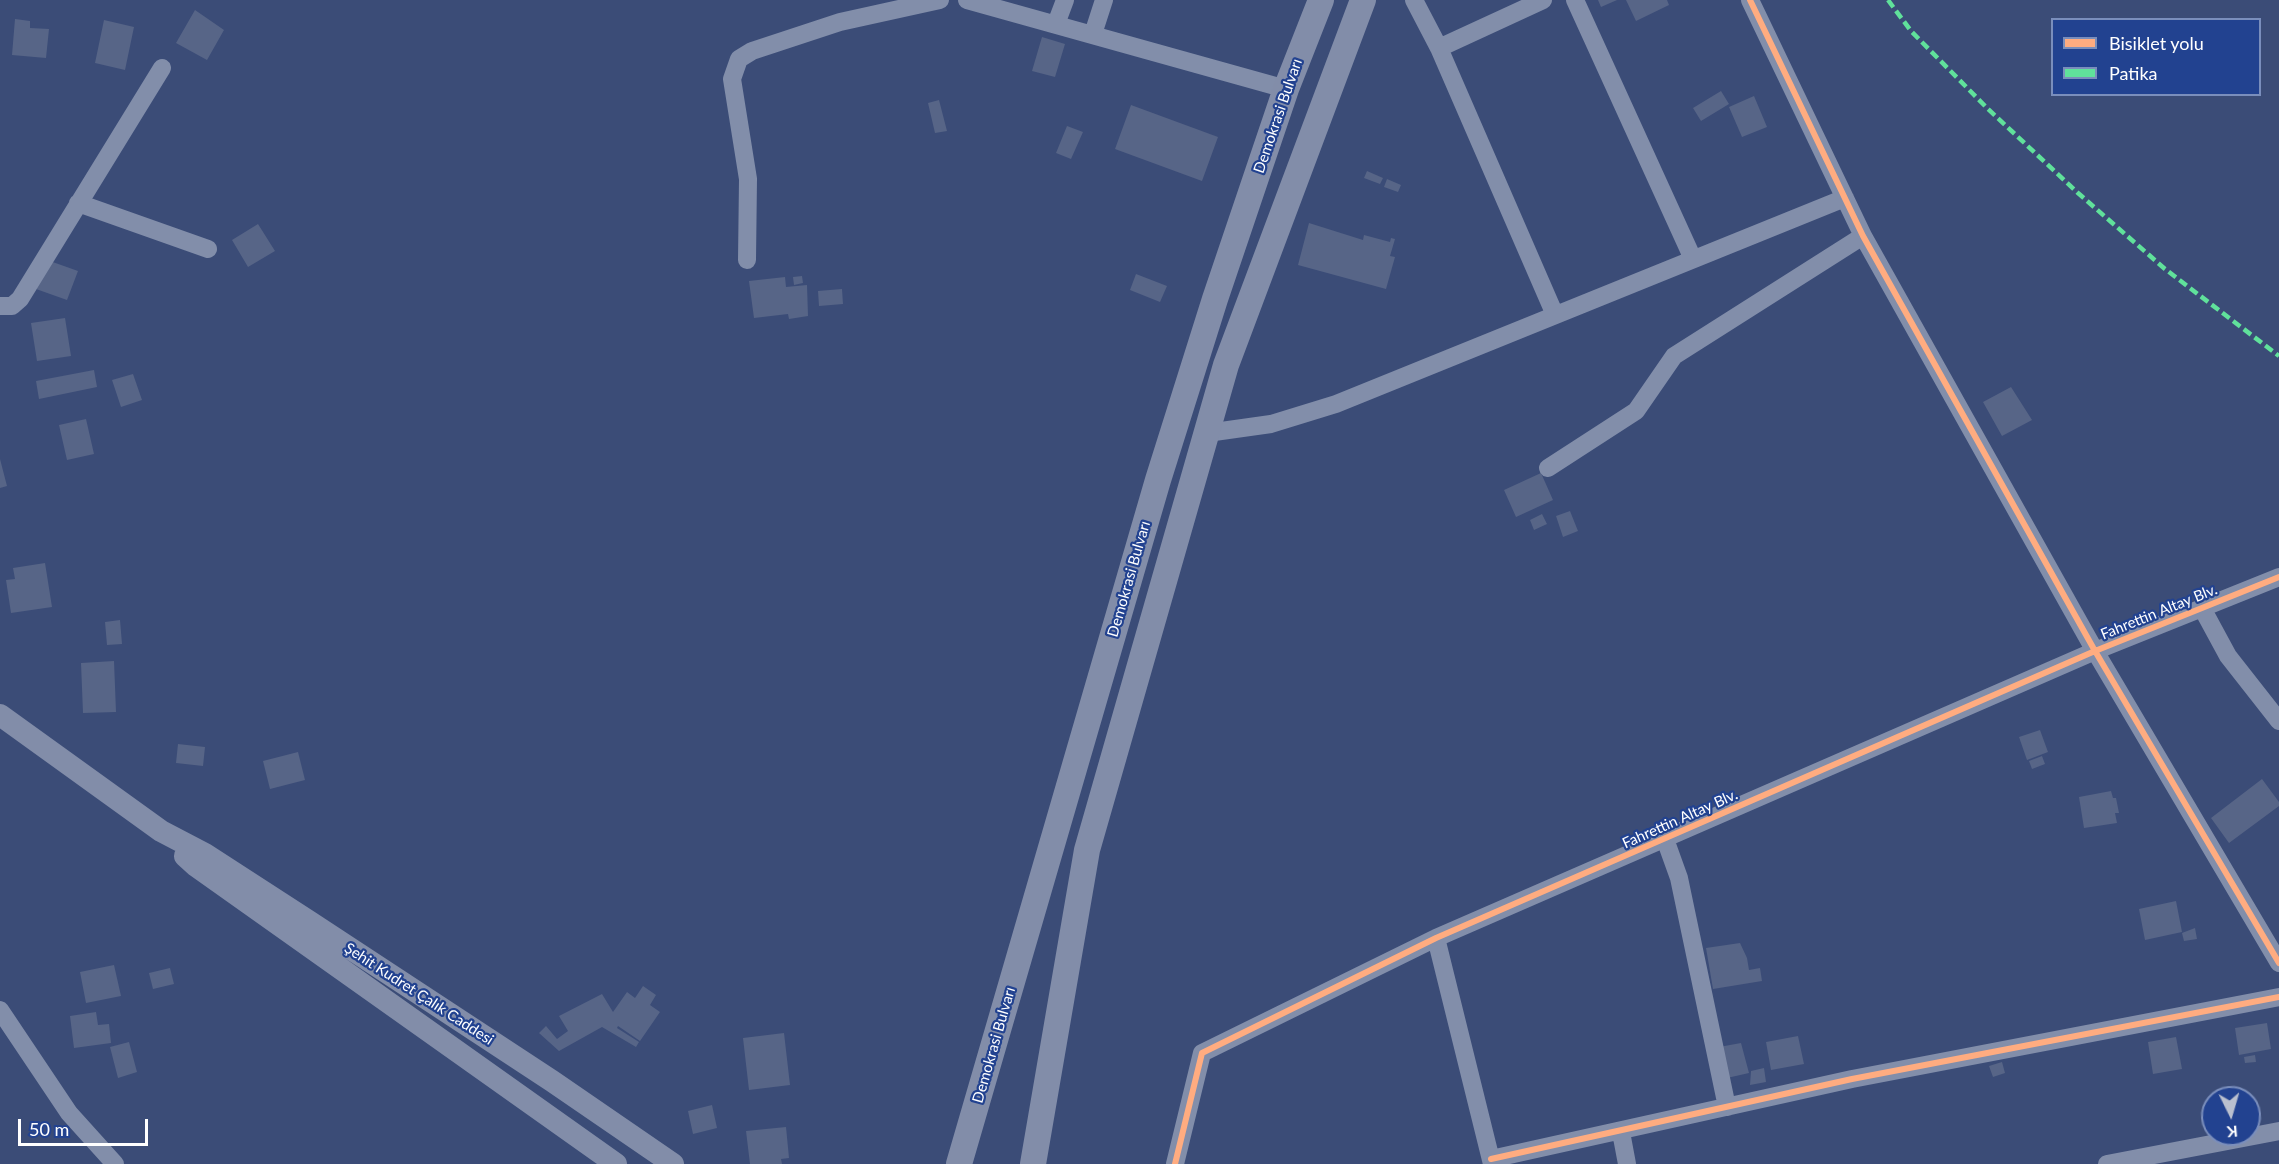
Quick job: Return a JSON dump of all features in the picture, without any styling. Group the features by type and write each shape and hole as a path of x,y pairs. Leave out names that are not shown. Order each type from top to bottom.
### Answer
{"highway":[{"name":"Demokrasi Bulvarı","path":"958,1159 1158,480 1215,299 1286,89 1321,0"},
{"path":"1033,1164 1087,850 1226,365 1363,0"}],"main road":[{"name":"Şehit Kudret Çalık Caddesi","path":"0,715 161,831 205,854 319,928 552,1081 673,1164"},
{"name":"Şehit Kudret Çalık Caddesi","path":"161,831 196,866 616,1164"}],"street":[{"path":"747,260 748,179 732,79 739,59 752,51 840,22 940,0"},
{"path":"969,0 1286,89"},
{"path":"1056,24 1065,0"},
{"path":"1093,34 1104,0"},
{"path":"1414,0 1438,48 1555,315"},
{"path":"1438,48 1543,0"},
{"path":"1575,0 1693,259"},
{"path":"1750,0 1863,236 2095,651 2279,963"},
{"path":"0,306 12,306 20,299 162,68"},
{"path":"1206,433 1271,424 1314,412 1845,198"},
{"path":"78,203 208,249"},
{"path":"1548,468 1636,411 1674,356 1863,236"},
{"name":"Fahrettin Altay Blv.","path":"1175,1164 1202,1053 1436,938 2095,651 2279,577"},
{"path":"2202,608 2229,656 2279,722"},
{"path":"1665,839 1679,878 1727,1107"},
{"path":"1436,938 1492,1161 1884,1073 2279,997"},
{"path":"0,1010 69,1113 115,1164"},
{"path":"2107,1164 2172,1158 2279,1131"},
{"path":"1621,1132 1626,1164"}],"building":[{"path":"1598,0 1617,0 1601,7"},
{"path":"1626,0 1667,0 1669,5 1636,21"},
{"path":"195,10 224,30 207,60 176,43"},
{"path":"15,19 30,21 30,28 49,29 46,58 12,55"},
{"path":"104,20 134,27 125,70 95,63"},
{"path":"1042,37 1065,44 1055,77 1032,71"},
{"path":"1721,91 1729,104 1701,121 1693,108"},
{"path":"1754,96 1767,127 1742,137 1729,107"},
{"path":"939,100 947,131 935,133 928,103"},
{"path":"1131,105 1218,137 1202,181 1115,149"},
{"path":"1067,126 1083,132 1071,159 1056,153"},
{"path":"1367,171 1383,178 1380,184 1364,178"},
{"path":"1387,179 1401,185 1398,192 1384,187"},
{"path":"1309,223 1363,240 1364,235 1390,242 1391,238 1395,239 1390,256 1395,257 1386,289 1298,265"},
{"path":"258,224 275,251 248,267 232,240"},
{"path":"47,260 78,271 67,300 36,289"},
{"path":"1136,274 1167,286 1160,302 1130,290"},
{"path":"802,276 803,283 794,285 793,277"},
{"path":"785,277 786,287 807,285 808,316 789,319 788,314 754,318 749,281"},
{"path":"842,289 843,304 819,306 818,291"},
{"path":"65,318 71,356 37,361 31,323"},
{"path":"94,370 97,387 39,399 36,381"},
{"path":"133,374 142,400 121,407 112,380"},
{"path":"2011,387 2032,420 2002,436 1983,402"},
{"path":"86,419 94,454 67,460 59,425"},
{"path":"0,459 7,486 0,488"},
{"path":"1541,473 1553,500 1516,517 1504,490"},
{"path":"1570,511 1578,531 1563,537 1556,516"},
{"path":"1542,514 1547,524 1534,530 1530,520"},
{"path":"45,563 52,607 11,613 6,580 15,579 13,568"},
{"path":"120,620 122,644 107,645 105,622"},
{"path":"114,661 116,712 83,713 81,663"},
{"path":"2040,730 2048,752 2027,760 2019,737"},
{"path":"178,744 205,747 203,766 176,763"},
{"path":"298,752 305,780 270,789 263,761"},
{"path":"2042,756 2045,764 2032,769 2029,761"},
{"path":"2262,779 2279,802 2279,806 2229,843 2211,818"},
{"path":"2111,791 2113,798 2116,798 2119,813 2115,813 2117,823 2084,828 2079,797"},
{"path":"2176,901 2182,932 2145,940 2139,909"},
{"path":"2195,928 2197,939 2184,941 2182,933"},
{"path":"1740,943 1747,958 1749,970 1760,968 1762,981 1713,989 1706,948"},
{"path":"114,965 121,996 86,1003 80,972"},
{"path":"170,968 174,984 153,989 149,973"},
{"path":"643,986 656,995 650,1005 660,1012 640,1041 618,1026 617,1028 639,1042 636,1047 602,1027 559,1051 539,1033 546,1026 557,1039 568,1031 559,1016 602,994 613,1012 627,992 635,998"},
{"path":"96,1012 98,1025 109,1024 111,1043 74,1048 70,1016"},
{"path":"2267,1023 2271,1049 2239,1055 2235,1028"},
{"path":"784,1033 790,1085 749,1090 743,1038"},
{"path":"1798,1036 1804,1064 1771,1070 1766,1042"},
{"path":"2176,1037 2182,1069 2153,1074 2148,1042"},
{"path":"129,1042 137,1072 118,1078 110,1047"},
{"path":"1741,1043 1749,1073 1727,1078 1719,1047"},
{"path":"2255,1055 2256,1062 2245,1063 2244,1057"},
{"path":"2002,1062 2005,1073 1993,1077 1989,1066"},
{"path":"1764,1068 1766,1082 1750,1085 1751,1071"},
{"path":"712,1105 717,1128 693,1134 688,1111"},
{"path":"786,1127 789,1158 781,1159 782,1164 750,1164 746,1131"}],"marked path":[{"path":"1888,0 1911,31 1988,109 2078,193 2165,269 2279,356"}],"cycle path":[{"path":"1750,0 1863,236 2095,651 2279,963"},
{"path":"1175,1164 1202,1053 1436,938 2095,651 2279,577"},
{"path":"1491,1159 1852,1079 2279,997"}]}
